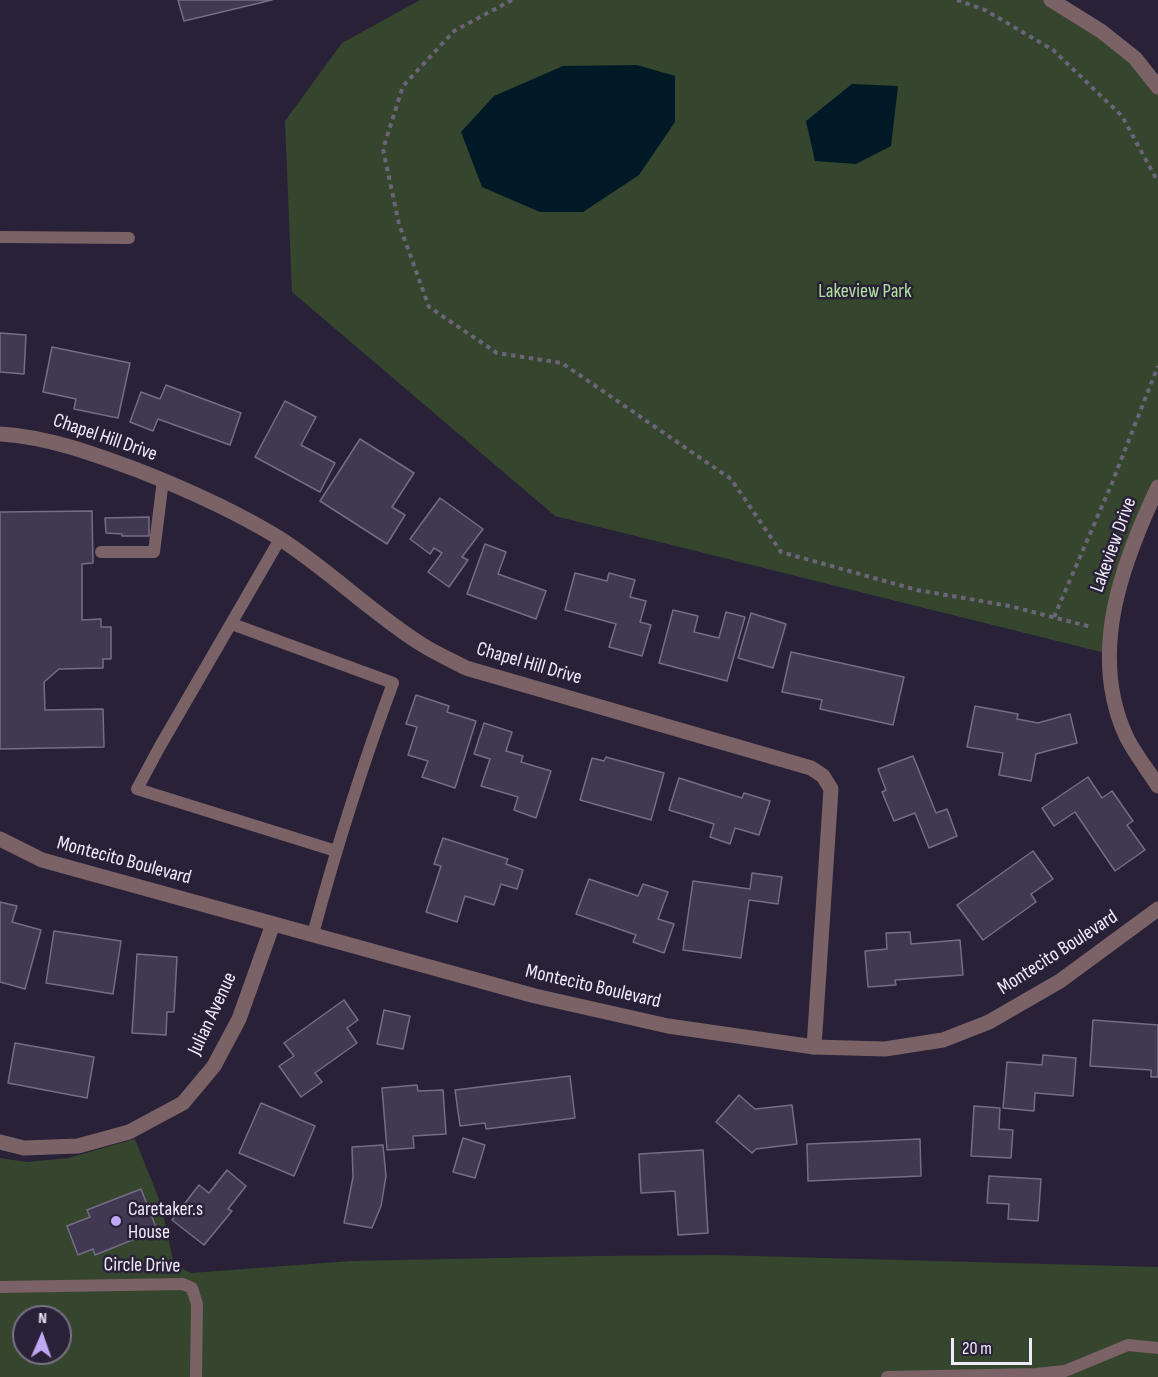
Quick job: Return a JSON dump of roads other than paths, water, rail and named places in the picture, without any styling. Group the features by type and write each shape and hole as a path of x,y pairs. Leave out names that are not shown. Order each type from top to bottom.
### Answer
{"street":[{"path":"1051,0 1101,31 1135,58 1158,87"},
{"name":"Chapel Hill Drive","path":"0,434 28,436 60,443 106,458 228,509 280,539 422,645 466,668 811,768 823,776 831,789 814,1047"},
{"name":"Lakeview Drive","path":"1158,487 1141,522 1122,576 1112,617 1109,654 1114,698 1126,736 1158,786"},
{"name":"Montecito Boulevard","path":"0,839 42,860 535,996 668,1026 814,1047 885,1049 943,1040 989,1022 1060,981 1158,909"},
{"name":"Julian Avenue","path":"0,1142 24,1148 78,1146 129,1132 183,1102 214,1066 239,1019 273,924"}],"lane":[{"path":"0,237 129,238"},
{"path":"101,552 154,552 163,480"},
{"path":"280,539 137,789 336,851"},
{"path":"232,624 393,683 369,748 336,851 313,934"},
{"name":"Circle Drive","path":"0,1287 183,1284 192,1288 197,1304 196,1377"},
{"path":"887,1377 1067,1374 1128,1345 1158,1348"}],"water":[{"path":"637,65 675,76 675,122 639,175 583,212 540,212 482,187 461,132 494,96 563,66"},
{"path":"852,84 898,86 891,146 856,164 815,161 806,121"}],"place":[{"name":"Caretaker.s House","path":"116,1221"}],"park label":[{"name":"Lakeview Park","path":"865,292"}]}
